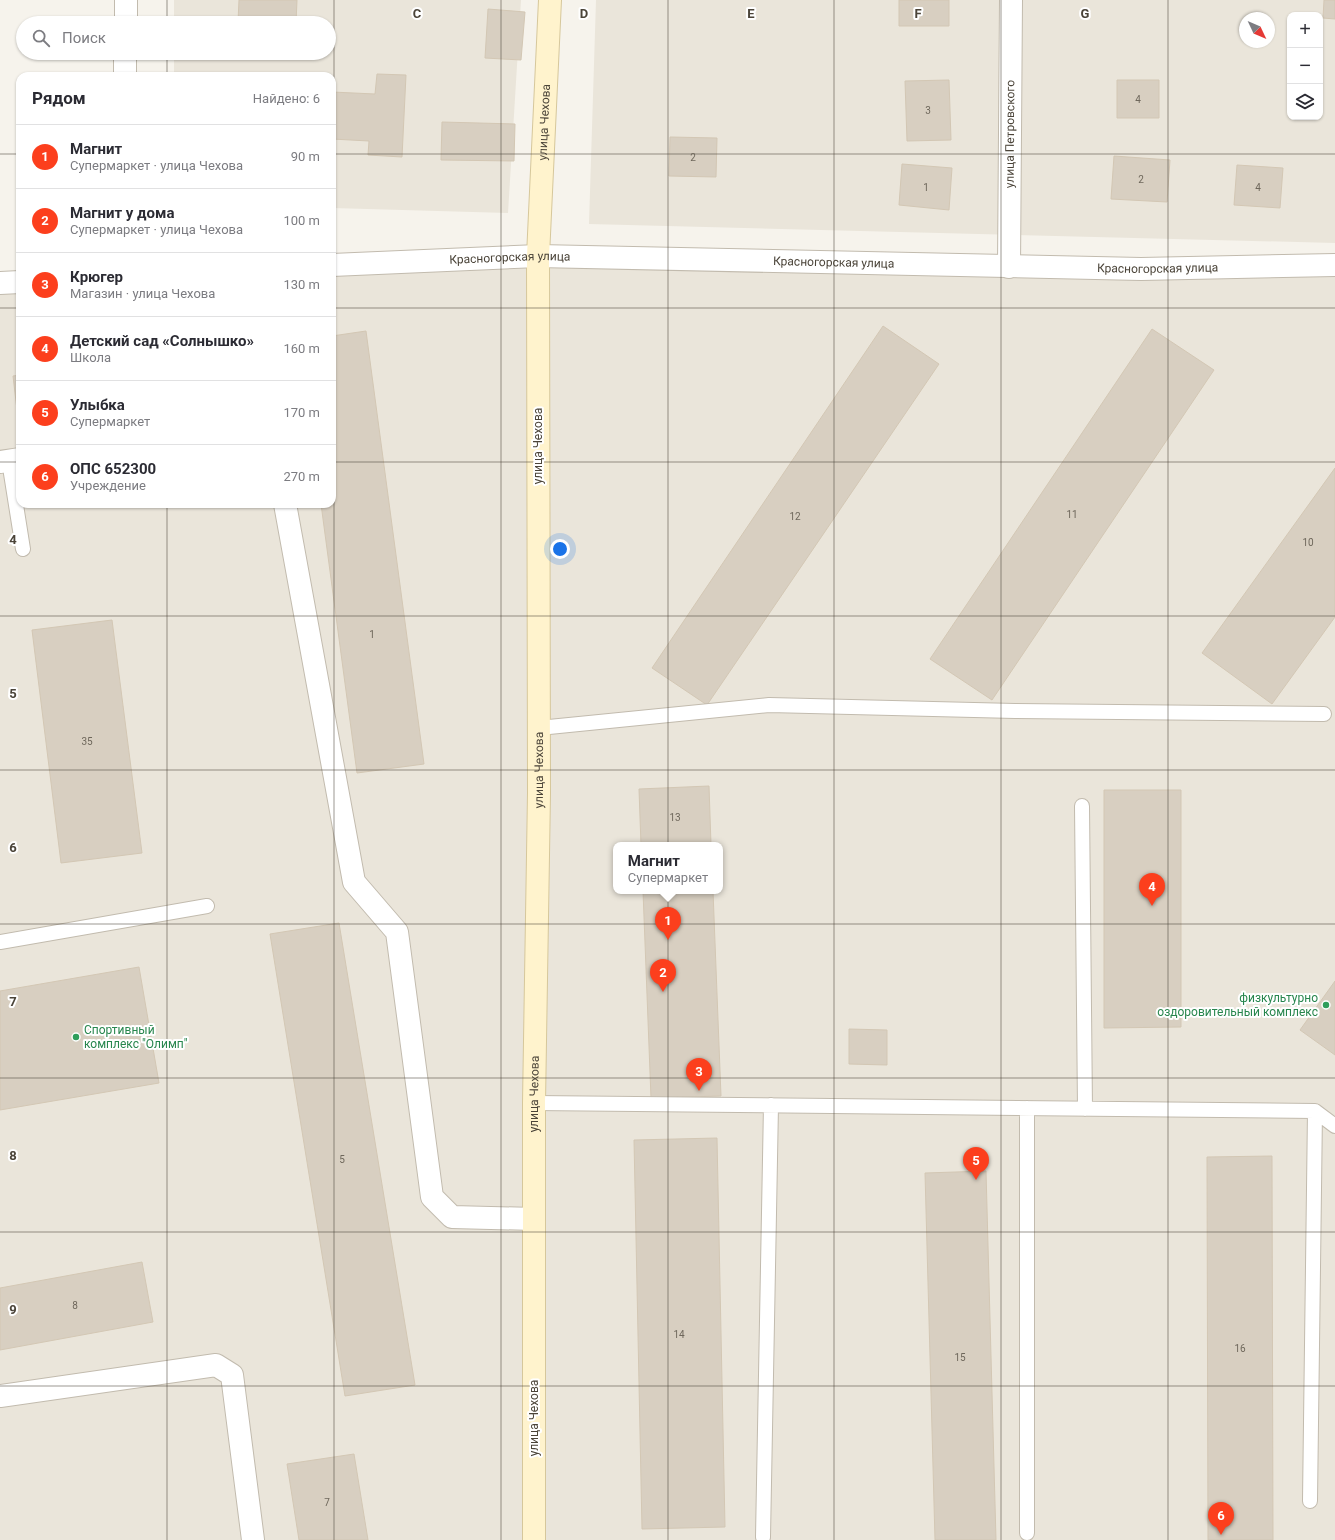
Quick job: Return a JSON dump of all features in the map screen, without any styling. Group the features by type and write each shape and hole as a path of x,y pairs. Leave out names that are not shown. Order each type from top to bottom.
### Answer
{"street":[{"path":"126,0 126,16"},
{"name":"улица Чехова","path":"534,1540 534,1103 539,801 538,256 550,0"},
{"name":"улица Петровского","path":"1009,267 1011,0"},
{"path":"125,60 125,72"},
{"name":"Красногорская улица","path":"336,265 538,256 1140,269 1335,265"},
{"path":"0,283 16,282"},
{"path":"286,508 354,882 397,932 432,1197 452,1217 534,1219"},
{"path":"0,1396 216,1365 232,1375 253,1540"}],"lane":[{"path":"10,461 16,502"},
{"path":"17,508 23,549"},
{"path":"539,728 769,705 1015,711 1324,714"},
{"path":"1082,806 1085,1109"},
{"path":"0,942 207,906"},
{"path":"534,1103 1315,1111 1335,1126"},
{"path":"763,1537 771,1105"},
{"path":"1027,1108 1027,1532"},
{"path":"1310,1501 1315,1111"}],"shaded area":[{"path":"174,0 521,0 508,213 336,208 336,72 174,72 174,60 336,60 336,16 174,16"},
{"path":"596,0 1335,0 1335,243 589,224"},
{"path":"336,265 1335,265 1335,1540 0,1540 0,283 16,282 16,508 336,508"}],"building":[{"path":"239,0 297,0 296,16 238,16"},
{"path":"899,0 949,0 949,26 899,26"},
{"path":"1324,0 1335,0 1335,19 1323,18"},
{"path":"488,9 525,12 521,60 485,58"},
{"path":"377,74 406,75 402,157 368,155 369,141 336,139 336,92 375,94"},
{"path":"949,80 951,140 907,141 905,81"},
{"path":"1117,80 1159,80 1159,118 1117,118"},
{"path":"442,122 515,124 514,161 441,160"},
{"path":"670,137 717,138 716,177 669,176"},
{"path":"1114,156 1170,160 1167,202 1111,199"},
{"path":"902,164 952,168 949,210 899,205"},
{"path":"1237,165 1283,168 1280,208 1234,205"},
{"path":"883,326 939,364 707,705 652,668"},
{"path":"1152,329 1214,370 992,700 930,659"},
{"path":"366,331 424,764 357,773 322,508 336,508 336,335"},
{"path":"13,376 16,376 16,401"},
{"path":"1335,468 1335,617 1272,704 1202,653"},
{"path":"112,620 142,853 61,863 32,630"},
{"path":"709,786 711,842 641,842 639,789"},
{"path":"1104,790 1181,790 1181,1027 1104,1028"},
{"path":"643,894 713,894 721,1096 651,1098"},
{"path":"339,923 415,1385 345,1396 270,934"},
{"name":"Спортивный комплекс \"Олимп\"","path":"139,967 159,1083 0,1110 0,991"},
{"name":"физкультурно оздоровительный комплекс","path":"1335,981 1335,1055 1300,1030"},
{"path":"849,1029 887,1030 887,1065 849,1064"},
{"path":"717,1138 725,1527 642,1529 634,1140"},
{"path":"1272,1156 1273,1540 1208,1540 1207,1157"},
{"path":"986,1171 996,1540 935,1540 925,1173"},
{"path":"142,1262 153,1322 0,1350 0,1288"},
{"path":"354,1454 368,1540 299,1540 287,1464"}],"place":[{"name":"Детский сад «Солнышко»","path":"1152,906"},
{"name":"Магнит","path":"668,940"},
{"name":"Магнит у дома","path":"663,992"},
{"name":"физкультурно оздоровительный комплекс","path":"1326,1005"},
{"name":"Спортивный комплекс \"Олимп\"","path":"76,1037"},
{"name":"Крюгер","path":"699,1091"},
{"name":"Улыбка","path":"976,1180"},
{"name":"ОПС 652300","path":"1221,1535"}]}
